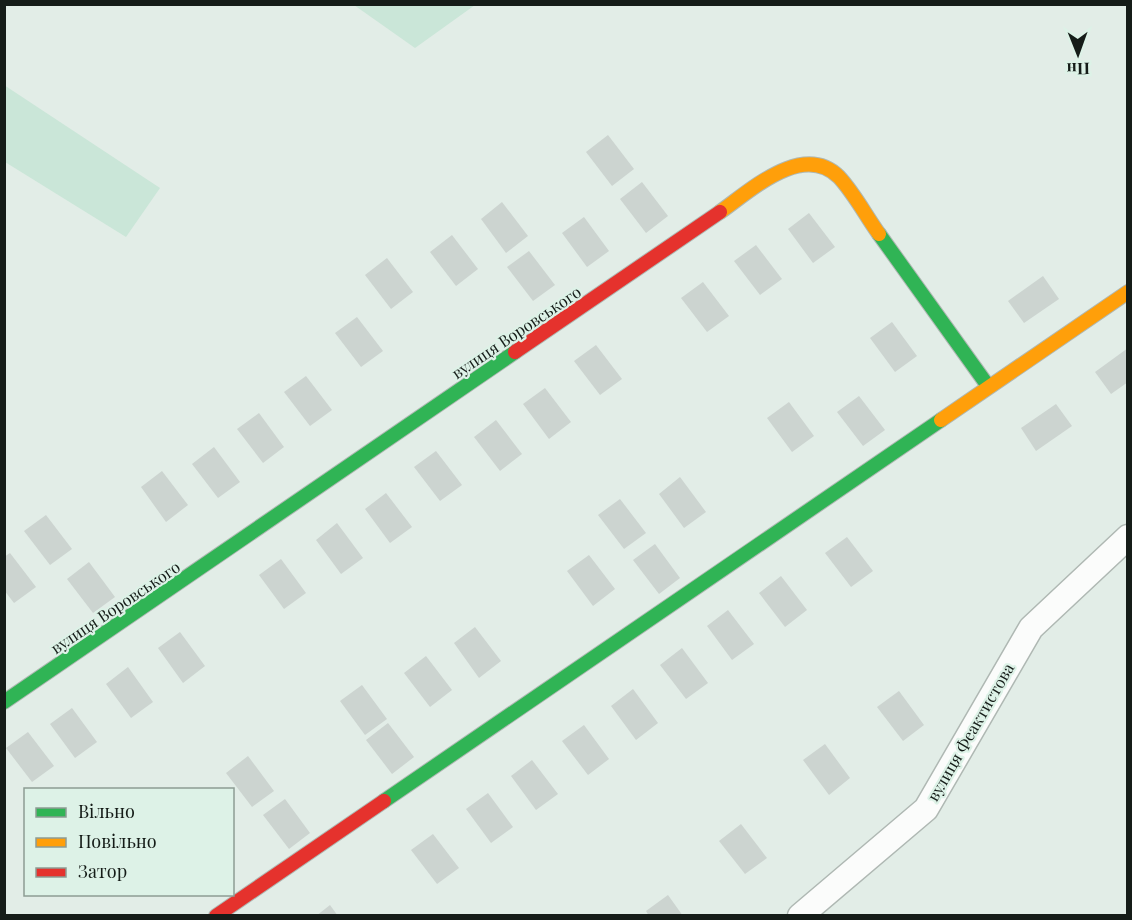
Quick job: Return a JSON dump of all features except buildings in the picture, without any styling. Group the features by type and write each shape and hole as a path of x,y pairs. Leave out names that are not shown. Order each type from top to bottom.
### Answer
{"street":[{"name":"вулиця Воровського","path":"4,702 722,211 796,164 819,163 838,176 988,386"},
{"path":"216,915 1128,292"},
{"name":"вулиця Феактистова","path":"800,915 926,809 1031,628 1128,537"}],"green space":[{"path":"354,5 475,5 415,48"},
{"path":"4,85 160,188 126,237 5,162"}],"traffic: fast":[{"path":"879,234 988,386"},
{"path":"4,702 515,352"},
{"path":"384,801 941,420"}],"traffic: slow":[{"path":"720,212 777,173 809,164 825,167 839,177 879,234"},
{"path":"941,420 1128,292"}],"traffic: jam":[{"path":"515,352 720,212"},
{"path":"216,916 384,801"}]}
